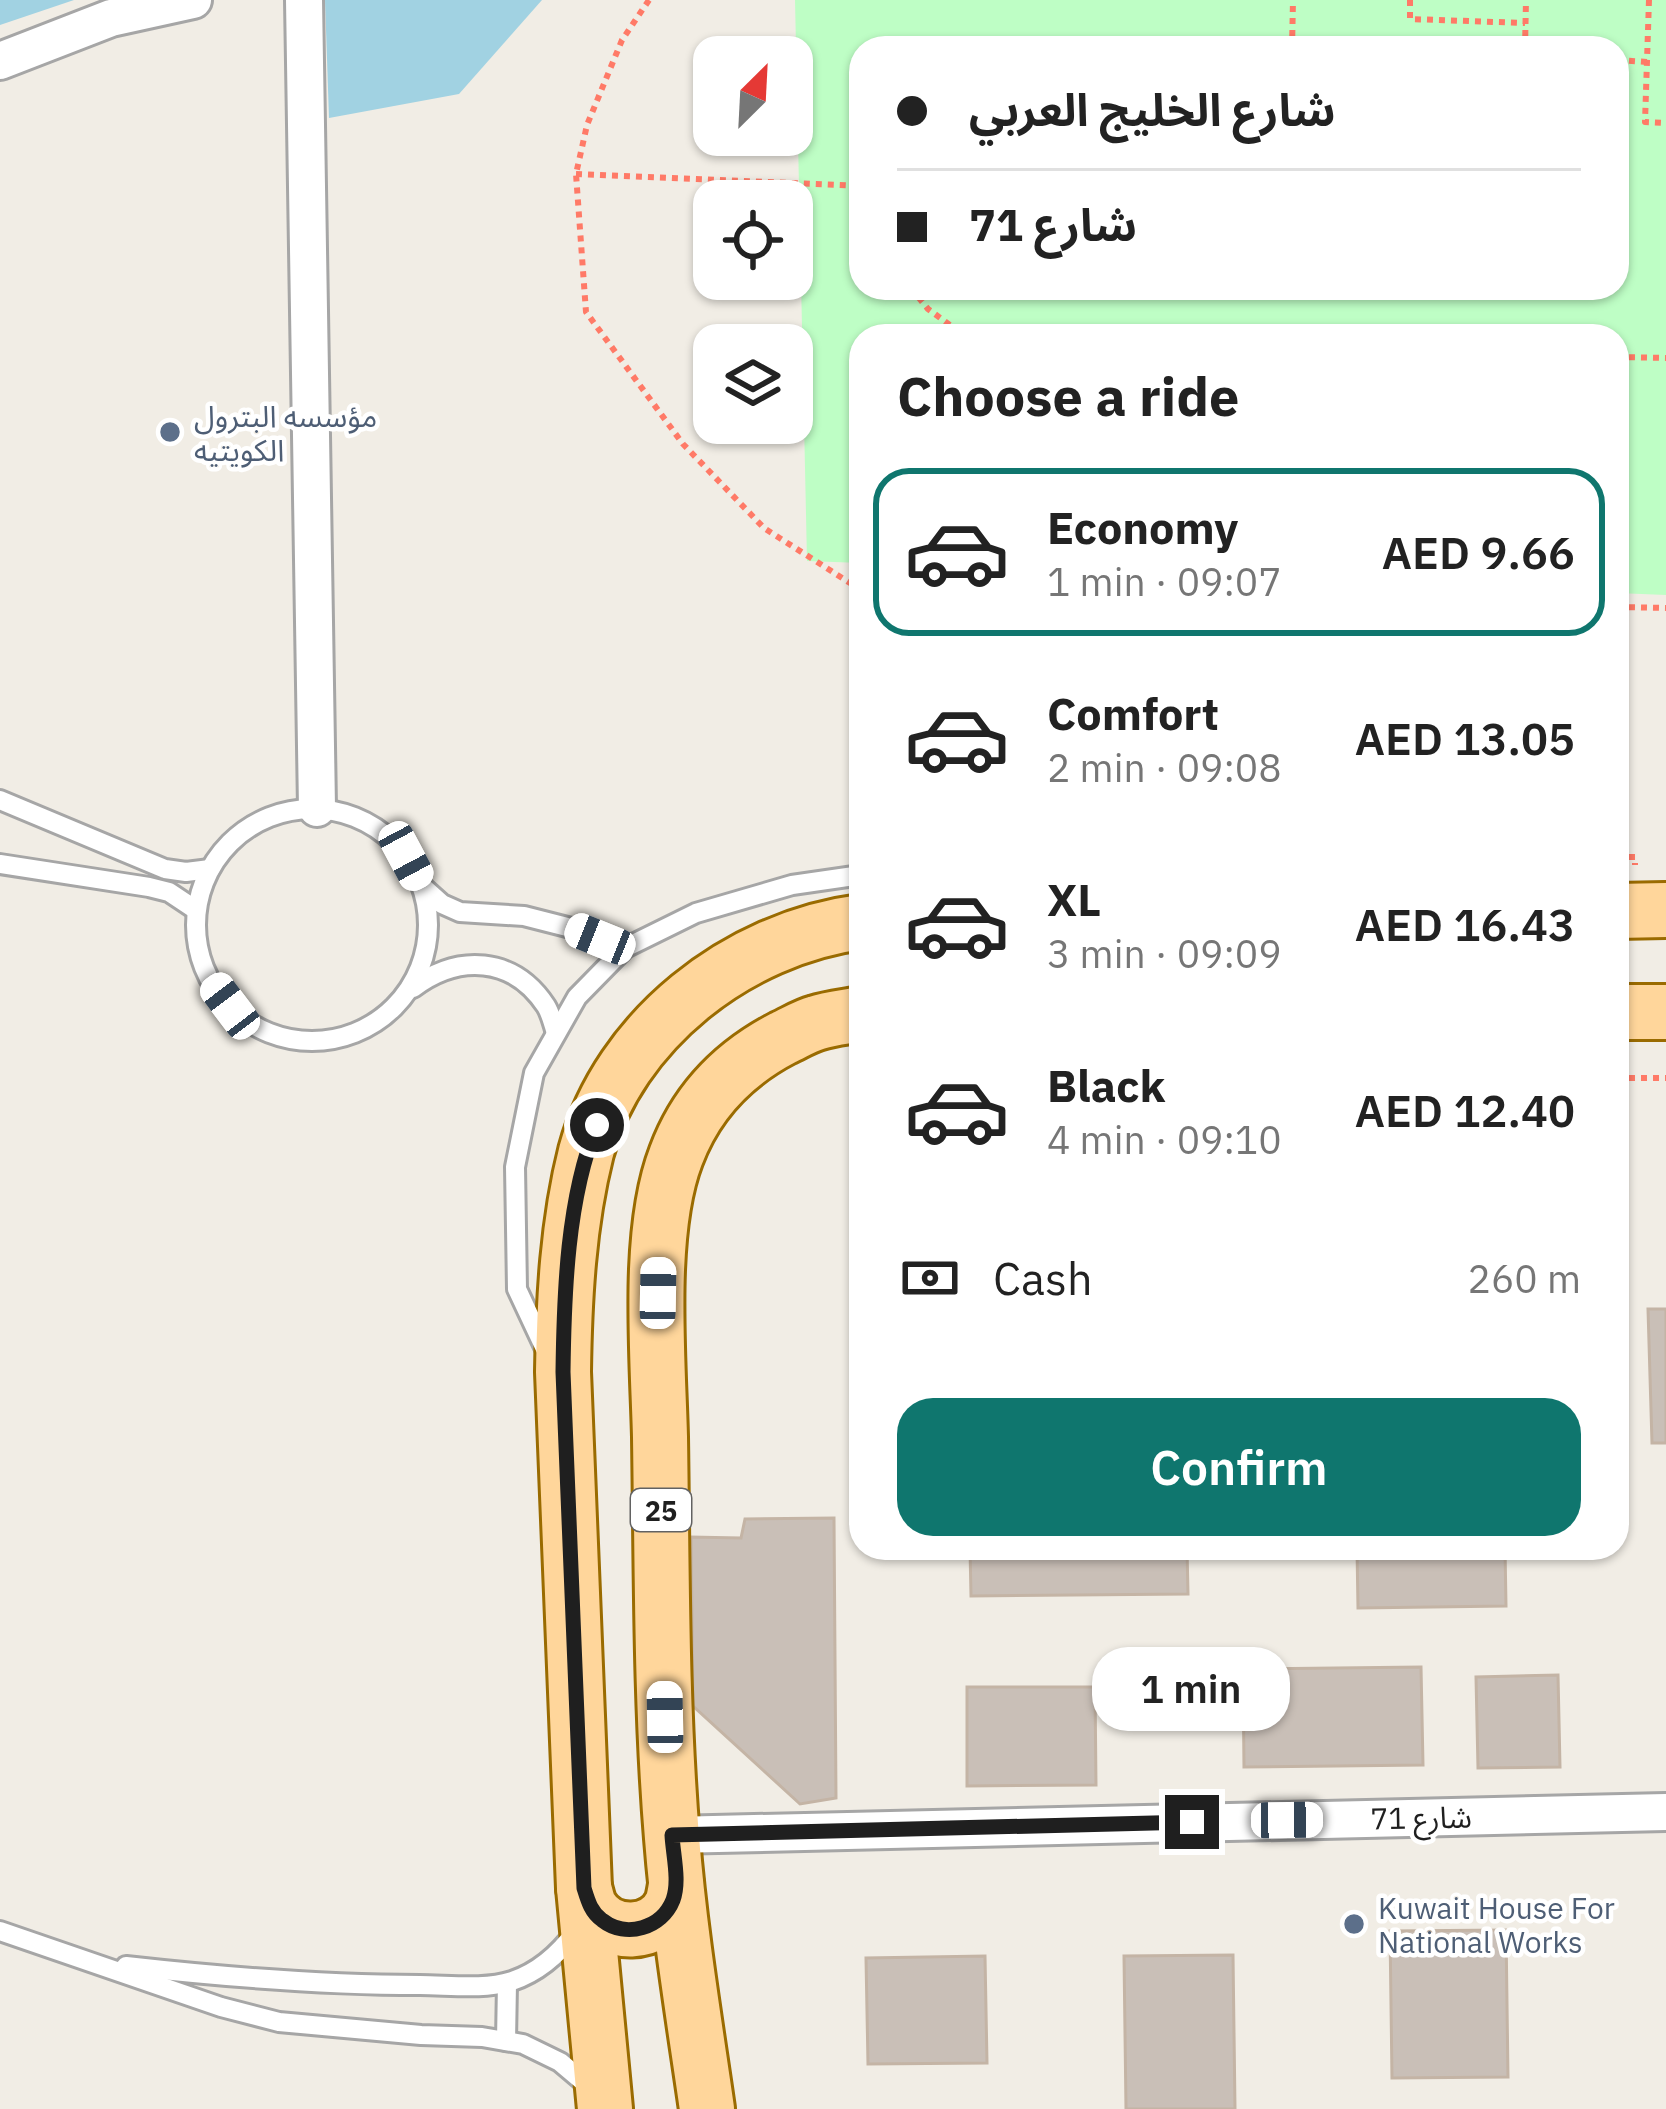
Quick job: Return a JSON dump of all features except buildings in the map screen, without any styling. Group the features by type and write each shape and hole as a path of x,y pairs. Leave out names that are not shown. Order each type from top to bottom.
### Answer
{"main road":[{"path":"1629,910 1666,910"},
{"path":"604,2105 585,1903 564,1388 564,1300 578,1191 587,1148 606,1102 627,1067 676,1008 704,985 758,954 796,938 849,925"},
{"path":"1629,1012 1666,1012"},
{"name":"25","path":"706,2109 674,1860 665,1717 657,1330 658,1257 666,1188 696,1114 729,1074 760,1050 813,1023 849,1016"},
{"path":"585,1903 603,1922 622,1930 642,1929 659,1920 672,1904 674,1860"}],"street":[{"path":"0,61 110,18 193,0"},
{"path":"304,0 316,808"},
{"name":"شارع 71","path":"674,1860 1666,1811"}],"lane":[{"path":"0,800 165,869 210,869"},
{"path":"409,991 425,958 429,922 423,887 406,856 382,831 351,815 316,808 284,812 254,824 229,843 210,869 196,910 197,945 209,979 230,1006 258,1028 290,1039 323,1041 356,1033 386,1016 434,972 466,964 496,968 522,980 547,1007 556,1033"},
{"path":"0,864 149,886 169,892 196,910"},
{"path":"564,1388 517,1288 515,1167 535,1073 556,1033 577,997 626,948 696,913 791,885 849,877"},
{"path":"423,887 460,912 524,916 626,948"},
{"path":"85,1961 236,1979 340,1985 507,1983 543,1967 565,1945 585,1903"},
{"path":"0,1931 221,2007 280,2021 523,2044 560,2062 604,2105"},
{"path":"506,2041 507,1983"}],"path":[{"path":"649,0 622,40 587,125 576,174 586,312 683,444 764,528 849,582"},
{"path":"1292,36 1293,0"},
{"path":"1410,0 1410,19 1525,23"},
{"path":"1525,36 1526,0"},
{"path":"1649,0 1645,122 1666,123"},
{"path":"1629,61 1648,62"},
{"path":"576,174 849,185"},
{"path":"921,300 949,324"},
{"path":"1629,357 1666,358"},
{"path":"1629,607 1666,608"},
{"path":"1629,1078 1666,1078"}],"green space":[{"path":"795,0 1666,0 1666,595 1629,593 1629,324 849,324 849,563 807,561 804,444 813,444 813,324 802,324 801,300 813,300 813,180 799,180 798,156 813,156 813,36 796,36"}],"water":[{"path":"0,0 74,0 0,25"},
{"path":"325,0 542,0 459,94 329,118"}],"place":[{"name":"مؤسسه البترول الكويتيه","path":"170,432"},
{"name":"Kuwait House For National Works","path":"1354,1924"}],"route":[{"path":"597,1125 578,1191 564,1300 563,1372 584,1888 590,1907 603,1922 622,1930 642,1929 659,1920 672,1904 676,1885 672,1835 1192,1822"}]}
